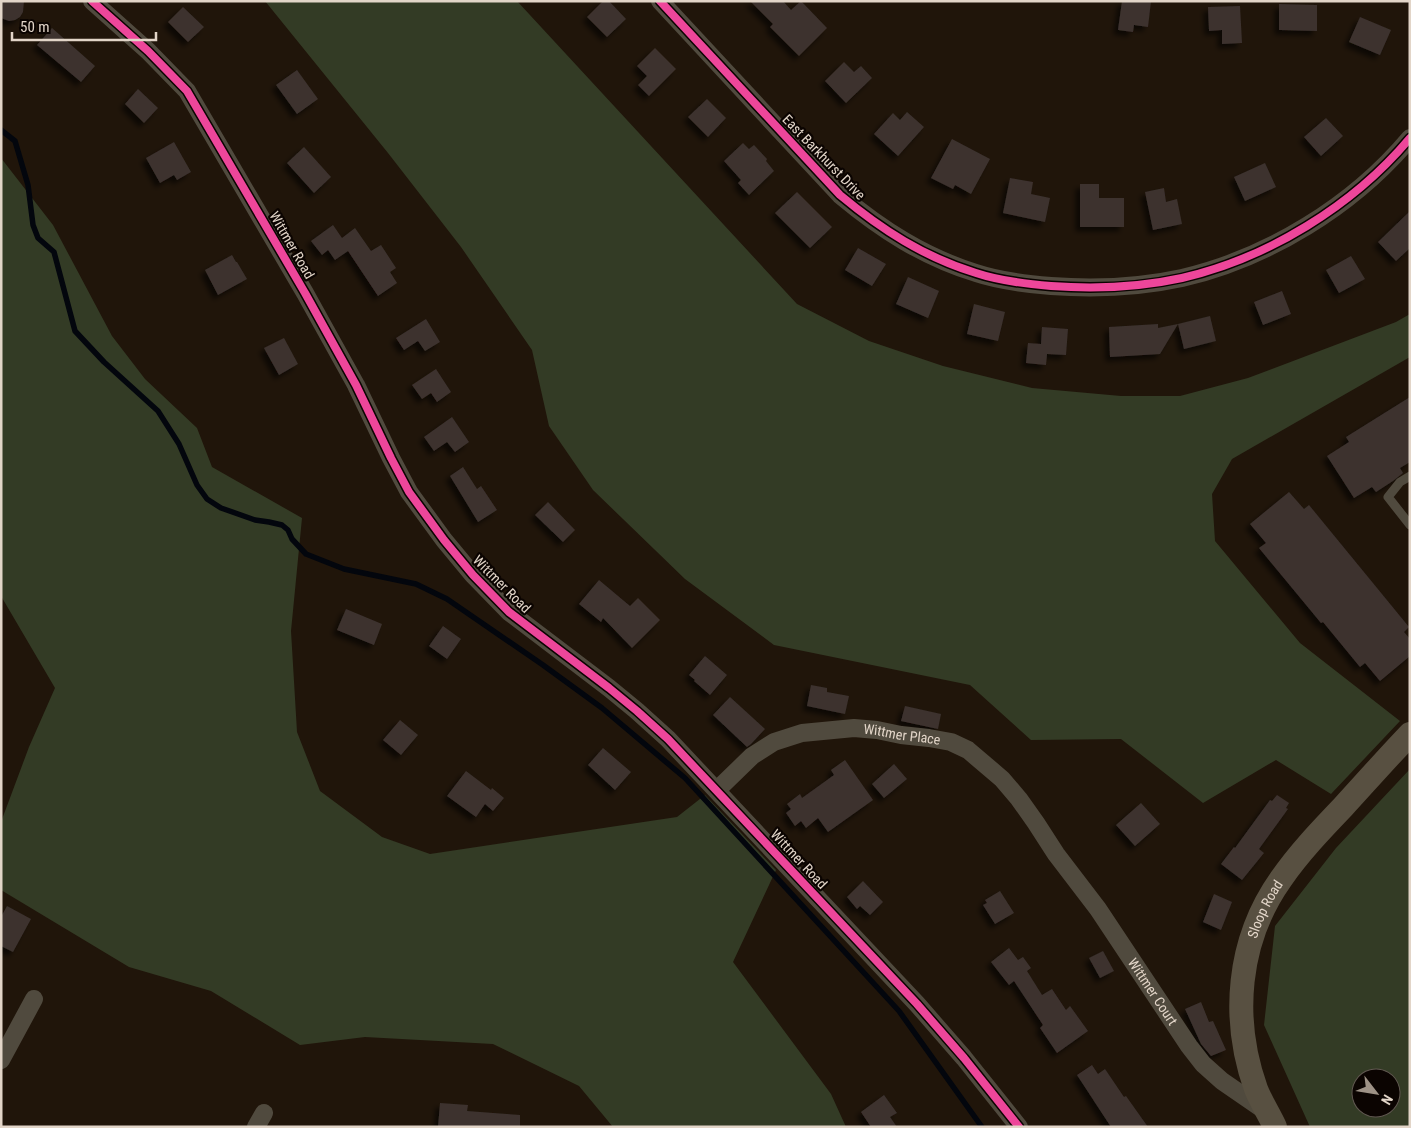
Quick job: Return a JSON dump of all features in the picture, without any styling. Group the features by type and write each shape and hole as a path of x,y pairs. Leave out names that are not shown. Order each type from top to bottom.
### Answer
{"street":[{"name":"Wittmer Road","path":"92,1 148,51 187,91 305,293 356,385 391,458 410,492 444,540 509,612 637,711 717,790 917,1004 964,1058 1019,1127"},
{"name":"East Barkhurst Drive","path":"660,1 840,195 877,225 929,255 978,274 1001,279 1030,284 1089,288 1151,283 1182,278 1215,268 1258,252 1327,213 1369,180 1392,159 1410,138"},
{"name":"Wittmer Place","path":"717,790 752,756 774,742 802,733 854,728 951,742 968,750 1002,779 1019,798 1056,854"},
{"name":"Sloop Road","path":"1271,1120 1252,1077 1242,1028 1241,982 1251,937 1273,892 1294,862 1410,734"},
{"name":"Wittmer Court","path":"1056,854 1098,909 1203,1064 1271,1120"},
{"path":"1,1060 34,999"}],"lane":[{"path":"1410,476 1400,482 1388,497 1410,525"}],"green space":[{"path":"265,1 517,1 797,304 869,341 943,366 1032,388 1121,396 1180,396 1248,378 1396,322 1410,314 1410,357 1232,459 1212,494 1215,541 1300,643 1400,721 1331,794 1276,760 1203,803 1121,739 1031,740 970,685 774,645 685,579 593,490 549,426 532,350 461,247"},
{"path":"1,158 53,225 112,336 145,379 197,428 212,467 302,518 291,631 297,732 320,791 382,837 430,854 677,817 705,795 776,870 733,962 831,1094 846,1127 613,1127 579,1086 493,1044 365,1037 300,1045 211,991 129,967 1,890 1,822 29,747 55,688 1,596"},
{"path":"1410,769 1410,1127 1310,1127 1264,1025 1275,926 1336,848"}],"building":[{"path":"1,1 24,1 23,12 20,17 9,21 1,18"},
{"path":"603,1 609,1 626,19 607,37 587,17"},
{"path":"750,1 783,1 791,10 801,1 827,28 799,56 770,27 773,24"},
{"path":"1122,1 1151,1 1148,27 1134,25 1133,32 1118,30"},
{"path":"1279,4 1317,5 1317,31 1279,30"},
{"path":"1240,6 1242,43 1222,44 1222,30 1209,31 1208,7"},
{"path":"183,7 204,27 188,42 168,22"},
{"path":"1360,17 1391,30 1380,55 1349,42"},
{"path":"52,28 95,66 81,82 37,45"},
{"path":"655,48 676,69 649,96 638,85 647,76 637,66"},
{"path":"844,62 854,72 861,66 872,78 846,103 825,81"},
{"path":"297,70 318,99 297,114 276,85"},
{"path":"138,89 158,108 144,123 125,104"},
{"path":"707,99 726,118 708,137 688,117"},
{"path":"907,112 924,127 898,156 874,134 893,113 900,120"},
{"path":"1326,118 1343,136 1321,156 1304,137"},
{"path":"952,139 990,159 971,194 955,185 953,189 931,178"},
{"path":"174,142 191,172 177,180 174,175 160,183 146,158"},
{"path":"743,143 749,149 754,145 767,159 766,161 774,171 749,195 738,183 741,180 724,161"},
{"path":"304,147 331,177 314,193 287,163"},
{"path":"1265,163 1276,187 1245,201 1234,177"},
{"path":"1010,178 1033,182 1031,194 1050,198 1045,222 1003,213"},
{"path":"1080,184 1099,184 1099,198 1124,198 1124,227 1080,227"},
{"path":"1164,188 1166,202 1177,199 1182,224 1153,230 1145,192"},
{"path":"797,192 832,227 810,248 775,213"},
{"path":"1410,211 1410,248 1396,261 1378,242"},
{"path":"333,225 342,238 355,228 371,251 381,245 396,268 390,272 397,283 378,296 348,251 335,260 328,250 322,255 311,241"},
{"path":"858,248 886,264 872,286 845,270"},
{"path":"232,255 247,279 218,295 205,270"},
{"path":"1351,256 1365,279 1339,293 1326,270"},
{"path":"908,277 939,291 928,318 896,304"},
{"path":"1282,291 1291,314 1263,325 1254,302"},
{"path":"974,304 1005,312 998,341 967,334"},
{"path":"1210,316 1216,341 1184,349 1178,324"},
{"path":"426,319 440,342 425,351 418,341 404,350 396,338"},
{"path":"1158,324 1158,328 1178,324 1160,354 1110,357 1109,327"},
{"path":"1042,327 1068,329 1066,355 1047,354 1046,365 1026,363 1028,343 1041,344"},
{"path":"284,338 298,364 279,375 264,348"},
{"path":"436,369 451,392 437,402 431,393 422,399 412,385"},
{"path":"1410,397 1410,462 1400,468 1403,473 1376,492 1372,487 1354,498 1327,456 1349,442 1346,437"},
{"path":"452,417 469,442 455,452 447,442 434,451 424,437"},
{"path":"463,467 477,489 481,486 497,510 478,522 450,476"},
{"path":"1289,492 1304,509 1309,505 1409,627 1404,632 1410,639 1410,656 1380,681 1365,663 1360,667 1259,548 1266,543 1250,524"},
{"path":"548,502 575,530 563,542 535,515"},
{"path":"599,580 630,606 638,598 660,620 632,648 603,618 601,622 579,604"},
{"path":"346,609 382,624 374,645 337,630"},
{"path":"443,626 461,639 447,659 429,646"},
{"path":"705,656 727,675 710,695 689,675"},
{"path":"811,685 827,688 827,692 849,696 845,714 807,706"},
{"path":"730,697 765,729 747,747 713,715"},
{"path":"905,706 941,714 938,729 901,721"},
{"path":"400,720 418,735 401,755 383,740"},
{"path":"603,748 631,772 615,790 588,765"},
{"path":"845,760 873,800 828,832 818,818 806,828 801,821 795,826 786,813 791,809 787,804 800,794 802,798 834,775 831,770"},
{"path":"894,764 907,779 884,798 872,784"},
{"path":"466,771 504,798 493,811 485,804 476,817 447,796"},
{"path":"1277,795 1289,803 1286,808 1288,809 1259,849 1264,853 1242,880 1221,864 1270,800 1272,801"},
{"path":"1141,803 1160,824 1135,846 1116,825"},
{"path":"863,881 883,902 870,915 860,906 857,909 847,897"},
{"path":"1000,891 1014,913 995,924 983,905 987,903 985,900"},
{"path":"1214,894 1232,902 1221,930 1203,922"},
{"path":"7,906 31,919 13,952 1,946 1,917"},
{"path":"1009,948 1018,960 1023,957 1031,968 1027,971 1042,995 1052,989 1066,1010 1070,1006 1088,1031 1057,1053 1040,1028 1043,1025 1014,981 1009,985 991,962"},
{"path":"1103,951 1114,971 1100,978 1089,958"},
{"path":"1201,1002 1209,1022 1213,1021 1226,1050 1211,1056 1201,1044 1185,1009"},
{"path":"1092,1065 1098,1074 1105,1069 1148,1127 1111,1127 1077,1075"},
{"path":"884,1095 897,1113 890,1117 897,1127 871,1127 861,1112"},
{"path":"440,1103 468,1105 467,1111 520,1115 520,1127 438,1127"}],"waterway":[{"path":"1,130 15,141 28,185 33,225 38,238 54,252 75,331 104,362 158,411 179,444 197,485 207,499 221,508 255,520 282,525 306,554 344,569 416,584 447,599 602,708 685,778 899,1011 982,1127"}],"cycle path":[{"path":"92,1 148,51 187,91 305,293 356,385 409,492 444,540 473,575 509,612 609,688 668,739 917,1004 964,1058 1019,1127"},
{"path":"660,1 840,195 872,220 921,251 985,276 1004,280 1051,286 1117,286 1166,281 1214,269 1277,243 1307,226 1362,186 1410,138"}]}
